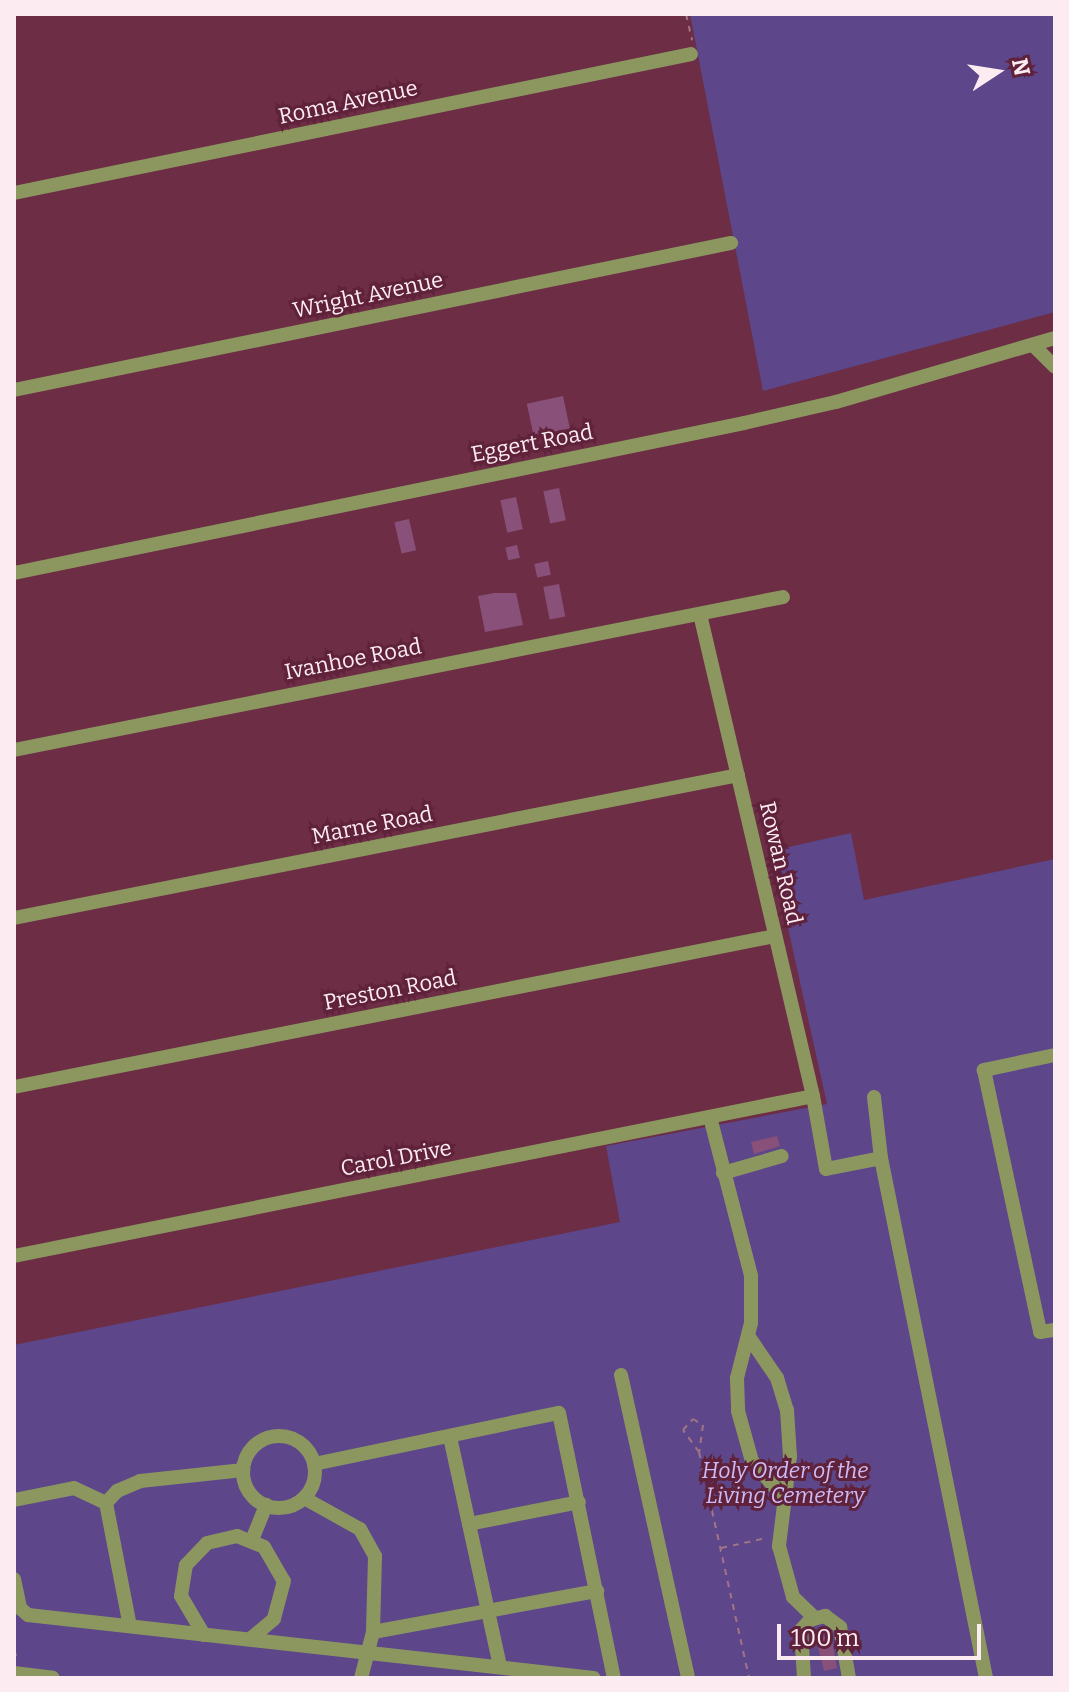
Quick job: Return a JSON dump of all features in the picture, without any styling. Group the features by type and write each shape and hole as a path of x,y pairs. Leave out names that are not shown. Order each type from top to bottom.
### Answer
{"street":[{"name":"Roma Avenue","path":"14,193 691,54"},
{"name":"Wright Avenue","path":"14,390 731,243"},
{"name":"Eggert Road","path":"14,573 744,423 1055,338"},
{"path":"1033,345 1055,367"},
{"name":"Ivanhoe Road","path":"14,750 783,597"},
{"name":"Rowan Road","path":"700,614 813,1096 826,1169 881,1158"},
{"name":"Marne Road","path":"14,918 738,775"},
{"name":"Preston Road","path":"14,1087 775,936"},
{"path":"1055,1055 984,1070 1040,1332 1055,1330"},
{"name":"Carol Drive","path":"14,1256 813,1096"},
{"path":"874,1097 881,1158 986,1678"},
{"path":"710,1117 751,1276 749,1337 736,1386 740,1424 752,1461 784,1498"},
{"path":"723,1173 782,1156"},
{"path":"749,1337 777,1378 787,1410 787,1475 779,1538 791,1592 815,1618"},
{"path":"742,1363 760,1357"},
{"path":"621,1375 688,1678"},
{"path":"314,1464 559,1413 614,1678"},
{"path":"269,1437 298,1441 314,1464 314,1483 304,1498 282,1508 266,1505 254,1497 243,1470 256,1444 269,1437"},
{"path":"450,1437 500,1667"},
{"path":"106,1503 140,1481 243,1470"},
{"path":"769,1481 787,1475"},
{"path":"14,1500 74,1488 106,1503"},
{"path":"304,1498 343,1518 370,1542 377,1572 373,1632 361,1678"},
{"path":"469,1524 579,1502"},
{"path":"106,1503 130,1626"},
{"path":"252,1540 266,1505"},
{"path":"204,1635 181,1596 186,1565 207,1543 237,1536 252,1540 280,1568 284,1594 274,1619 251,1638"},
{"path":"14,1579 25,1614 594,1678"},
{"path":"373,1632 597,1591"},
{"path":"804,1678 799,1638 815,1618 829,1616 837,1623 849,1678"},
{"path":"14,1673 53,1678"}],"path":[{"path":"686,14 691,54"},
{"path":"699,1452 683,1430 693,1419 703,1425 699,1452 749,1678"},
{"path":"720,1548 779,1538"}],"green space":[{"path":"690,14 1055,14 1055,312 763,391"},
{"name":"Holy Order of the Living Cemetery","path":"851,833 864,900 1055,859 1055,1678 14,1678 14,1345 620,1222 606,1146 827,1104 771,851"}],"building":[{"path":"563,396 570,428 534,436 527,404"},
{"path":"559,488 566,520 550,524 543,491"},
{"path":"516,497 523,529 507,533 500,500"},
{"path":"409,519 416,550 402,554 394,522"},
{"path":"517,545 520,558 508,560 505,548"},
{"path":"548,561 551,575 537,578 534,564"},
{"path":"559,584 565,616 550,619 543,587"},
{"path":"516,593 523,625 485,632 478,596"},
{"path":"777,1136 780,1146 754,1154 751,1142"},
{"path":"831,1635 837,1668 824,1671 816,1639"}]}
